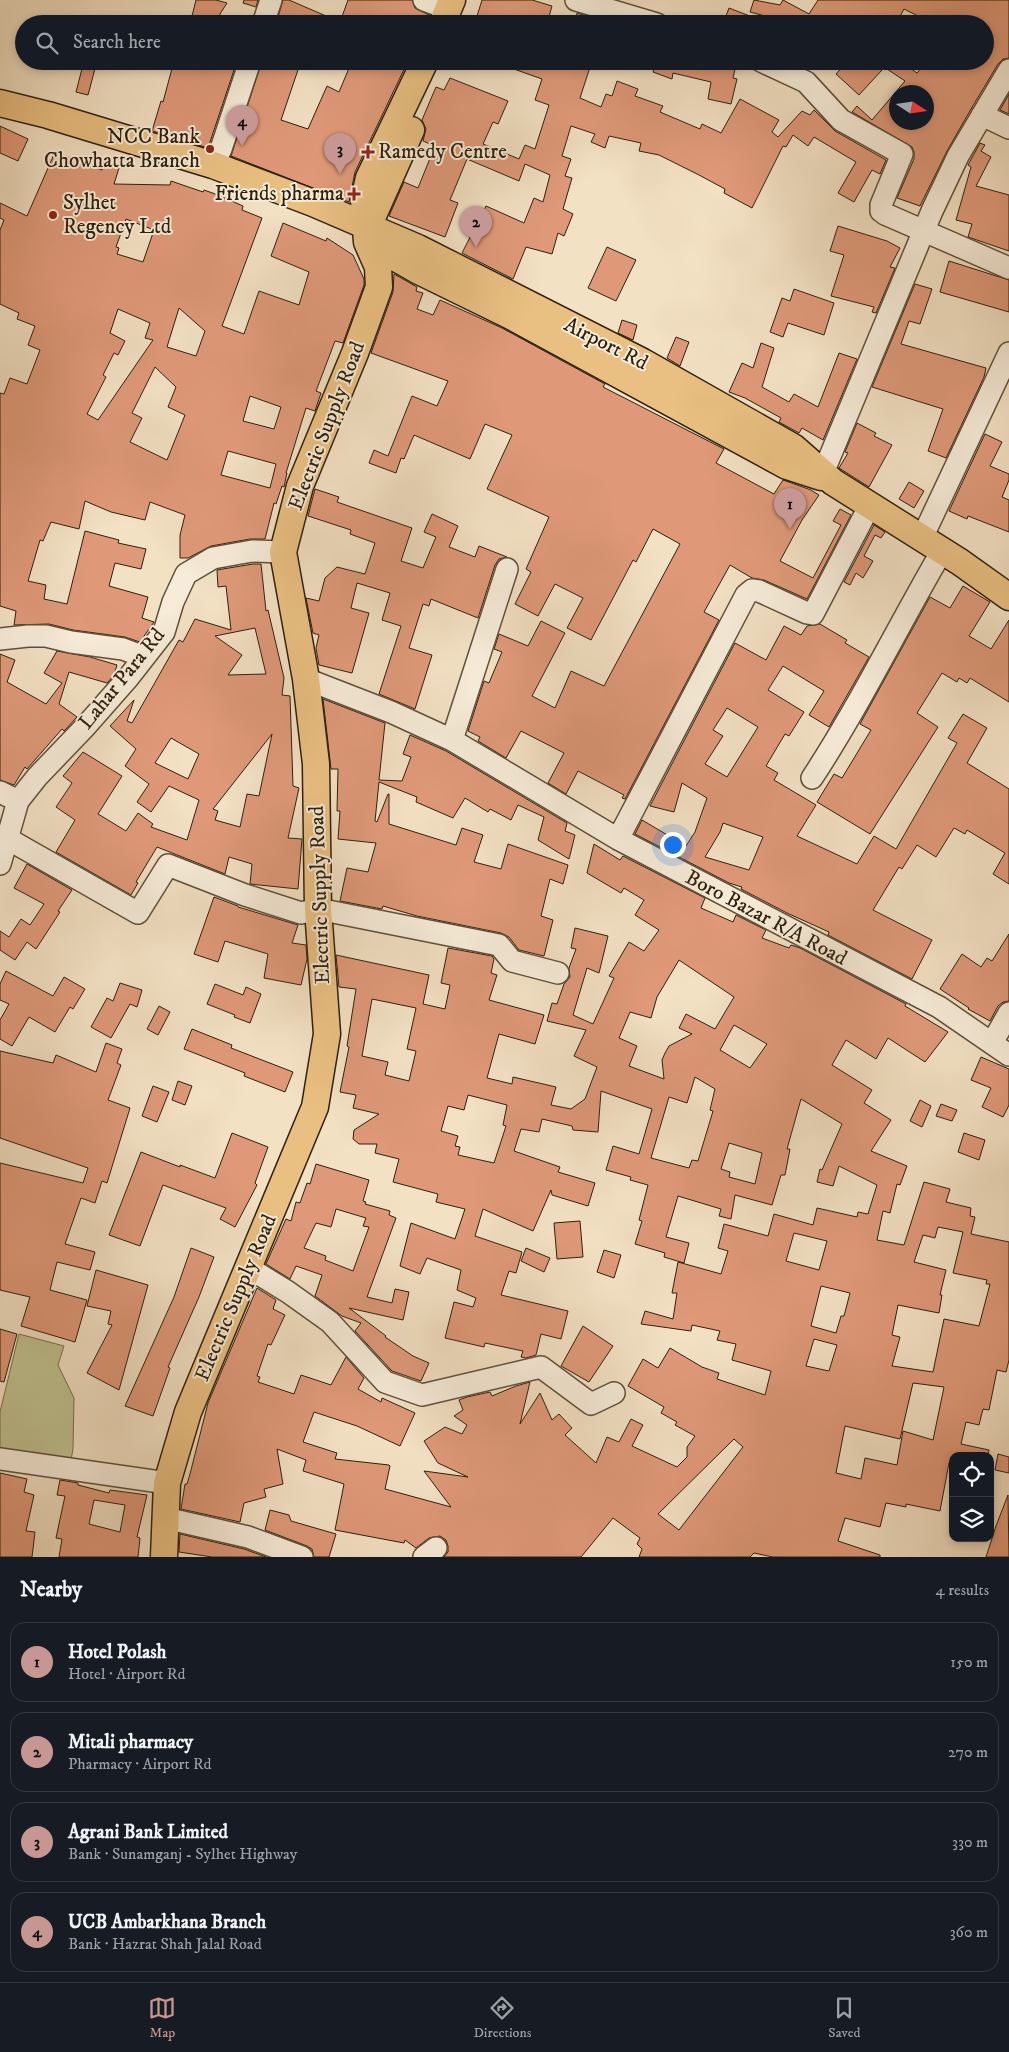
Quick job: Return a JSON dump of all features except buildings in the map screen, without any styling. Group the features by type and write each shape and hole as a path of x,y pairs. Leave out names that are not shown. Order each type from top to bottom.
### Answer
{"main road":[{"name":"Electric Supply Road","path":"164,1557 168,1484 188,1412 315,1108 327,1034 318,909 316,764 306,679 282,552 300,486 355,353 379,287 378,267 367,234 364,200 369,178 421,70"},
{"path":"367,234 437,70"},
{"path":"0,103 57,117 213,165 313,203 367,234"},
{"path":"0,119 210,181 367,234"},
{"name":"Airport Rd","path":"367,234 417,270 509,315 786,466 828,477 1009,597"}],"street":[{"path":"266,15 271,0"},
{"path":"424,0 454,11"},
{"path":"576,0 627,15"},
{"path":"213,165 221,149 247,70"},
{"path":"780,70 806,82 841,120 902,154 881,205 881,211 1009,268"},
{"path":"828,477 924,230 958,156 1009,70"},
{"path":"982,115 1009,128"},
{"path":"812,778 844,728 932,545 1009,353"},
{"path":"618,840 746,596 752,590 759,591 807,613 814,614 870,505"},
{"name":"Lahar Para Rd","path":"0,864 8,838 9,797 36,777 84,728 164,632 173,602 186,574 213,558 252,551 282,552"},
{"path":"452,740 507,569"},
{"path":"0,639 46,636 71,642 123,649 144,657"},
{"name":"Boro Bazar R/A Road","path":"306,679 391,712 452,740 618,840 939,1007 1001,1049"},
{"path":"8,838 138,913 168,865 245,895 301,913 318,909 499,945 512,960 558,973"},
{"path":"1001,1049 1009,1014"},
{"path":"249,1268 288,1292 330,1322 385,1382 422,1395 541,1367 590,1404 614,1393"},
{"path":"0,1458 168,1484"},
{"path":"165,1518 248,1537 302,1557"}],"green space":[{"path":"19,1334 64,1346 58,1365 74,1398 73,1449 70,1465 0,1450 0,1412"}],"place":[{"name":"UCB Ambarkhana Branch","path":"242,146"},
{"name":"NCC Bank Chowhatta Branch","path":"210,149"},
{"name":"Ramedy Centre","path":"368,152"},
{"name":"Agrani Bank Limited","path":"340,174"},
{"name":"Friends pharma","path":"354,194"},
{"name":"Sylhet Regency Ltd","path":"53,215"},
{"name":"Mitali pharmacy","path":"476,247"},
{"name":"Hotel Polash","path":"790,529"}]}
